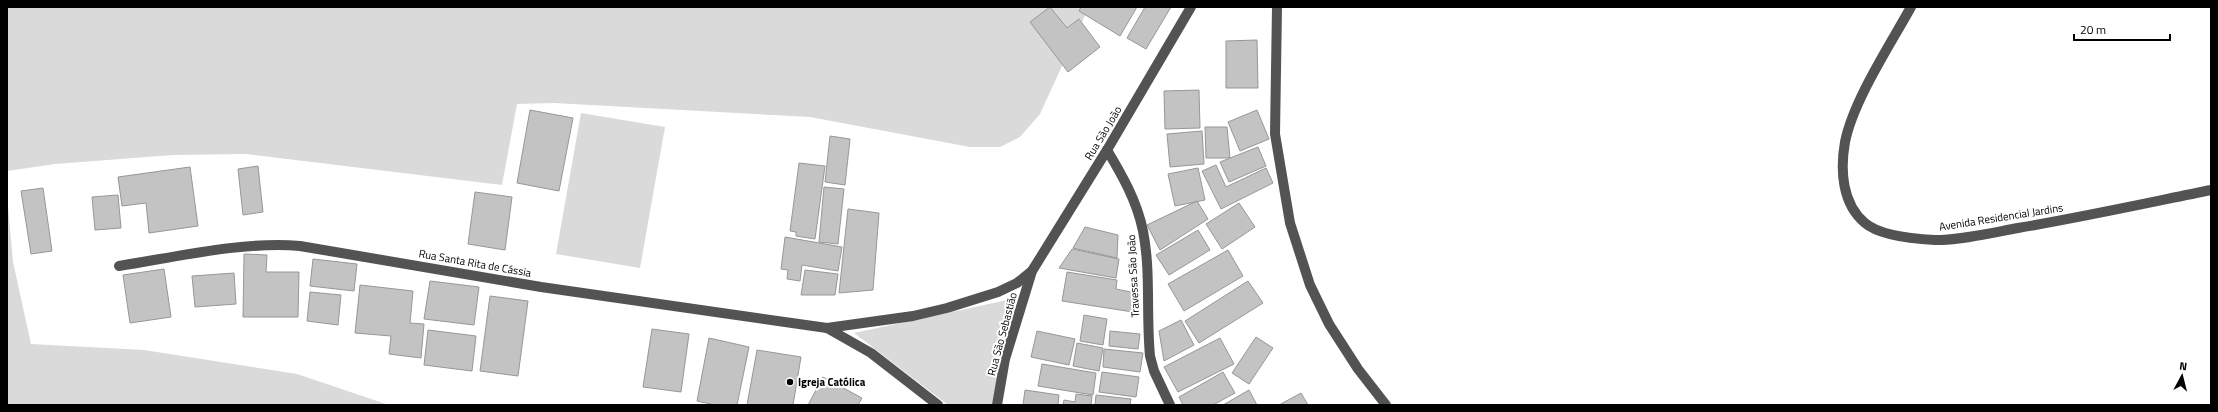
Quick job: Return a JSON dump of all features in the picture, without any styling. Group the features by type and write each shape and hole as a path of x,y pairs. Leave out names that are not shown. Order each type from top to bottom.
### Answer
{"street":[{"name":"Rua São João","path":"1032,271 1107,150 1191,7"},
{"path":"1277,7 1275,134 1290,224 1310,286 1329,324 1358,369 1386,405"},
{"name":"Avenida Residencial Jardins","path":"1911,7 1879,63 1857,108 1845,142 1842,176 1849,204 1866,224 1897,237 1936,240 1976,235 2050,222 2211,190"},
{"name":"Travessa São João","path":"1107,150 1130,192 1143,230 1146,249 1150,356 1154,371 1170,405"},
{"name":"Rua Santa Rita de Cássia","path":"119,266 246,247 292,245 541,287 827,328 913,316 947,308 998,292 1017,283 1032,271"},
{"name":"Rua São Sebastião","path":"997,405 1005,359 1032,271"},
{"name":"Rua Santa Rita de Cássia","path":"827,328 871,353 938,405"}],"shaded area":[{"path":"7,7 1089,7 1040,114 1020,137 1000,147 970,147 810,117 554,103 517,104 502,185 246,154 173,155 55,164 7,171"},
{"path":"581,113 665,127 640,268 556,254"},
{"path":"7,194 13,262 31,344 144,350 297,374 389,405 7,405"},
{"path":"1012,299 993,405 948,405 854,333"}],"building":[{"path":"1050,7 1067,28 1079,19 1100,47 1068,72 1030,22"},
{"path":"1081,7 1137,7 1120,36 1079,11"},
{"path":"1145,7 1171,7 1146,49 1127,38"},
{"path":"1257,40 1258,88 1226,88 1226,41"},
{"path":"1199,90 1200,128 1165,129 1164,91"},
{"path":"530,110 573,118 559,191 517,183"},
{"path":"1257,110 1269,139 1240,151 1228,122"},
{"path":"1205,127 1227,127 1230,158 1206,158"},
{"path":"1202,131 1204,164 1170,167 1167,134"},
{"path":"830,136 850,139 845,185 825,182"},
{"path":"1258,147 1266,166 1229,182 1220,162"},
{"path":"799,163 825,166 815,239 796,236 796,232 790,231"},
{"path":"1216,165 1226,187 1266,168 1273,183 1221,209 1202,171"},
{"path":"258,166 263,212 243,215 238,169"},
{"path":"190,167 198,226 149,233 146,203 122,206 118,177"},
{"path":"1198,168 1205,200 1175,206 1168,174"},
{"path":"824,187 844,189 838,244 819,242"},
{"path":"43,188 52,251 31,254 21,191"},
{"path":"475,192 512,197 505,250 468,244"},
{"path":"118,195 121,228 95,230 92,197"},
{"path":"1197,201 1208,219 1160,250 1147,225"},
{"path":"1239,203 1255,227 1222,249 1206,224"},
{"path":"848,209 879,213 873,290 839,293"},
{"path":"1085,227 1118,235 1117,258 1073,248"},
{"path":"1198,230 1210,250 1169,275 1156,255"},
{"path":"785,237 842,247 838,271 802,265 800,281 787,279 788,270 781,269"},
{"path":"1072,249 1119,259 1116,278 1059,268"},
{"path":"1228,250 1243,276 1184,311 1168,284"},
{"path":"244,254 267,255 266,272 299,272 298,317 243,317"},
{"path":"313,259 357,264 354,291 310,286"},
{"path":"164,269 171,317 130,323 123,275"},
{"path":"805,270 838,274 835,295 801,295"},
{"path":"1067,272 1117,280 1116,289 1136,293 1133,312 1062,301"},
{"path":"234,273 236,304 195,307 192,276"},
{"path":"430,281 479,287 474,325 424,319"},
{"path":"1248,281 1263,303 1199,343 1185,321"},
{"path":"360,285 413,291 410,323 424,324 421,358 389,354 391,336 355,333"},
{"path":"310,292 341,295 338,325 307,321"},
{"path":"490,296 528,301 518,376 480,371"},
{"path":"1084,315 1107,319 1103,345 1080,341"},
{"path":"1181,320 1194,345 1164,361 1159,331"},
{"path":"652,329 689,334 681,392 643,387"},
{"path":"428,330 476,336 472,371 424,365"},
{"path":"1037,331 1075,339 1069,365 1031,357"},
{"path":"1110,331 1140,334 1138,349 1109,346"},
{"path":"1256,337 1273,348 1249,384 1232,373"},
{"path":"709,338 749,347 737,405 715,405 697,401"},
{"path":"1220,338 1234,364 1178,392 1164,367"},
{"path":"1077,343 1103,348 1099,371 1073,366"},
{"path":"1104,349 1143,353 1140,372 1103,367"},
{"path":"757,350 801,357 793,405 747,405"},
{"path":"1042,364 1096,373 1093,395 1038,386"},
{"path":"1102,372 1139,377 1136,397 1099,392"},
{"path":"1223,372 1235,393 1213,405 1183,405 1179,397"},
{"path":"823,377 862,398 858,405 808,405"},
{"path":"1025,390 1059,395 1058,405 1023,405"},
{"path":"1249,390 1257,405 1223,405"},
{"path":"1301,393 1308,405 1279,405"},
{"path":"1076,394 1092,396 1091,405 1063,405 1064,400 1075,402"},
{"path":"1096,395 1131,399 1130,405 1095,405"}],"place":[{"name":"Igreja Católica","path":"790,382"}]}
